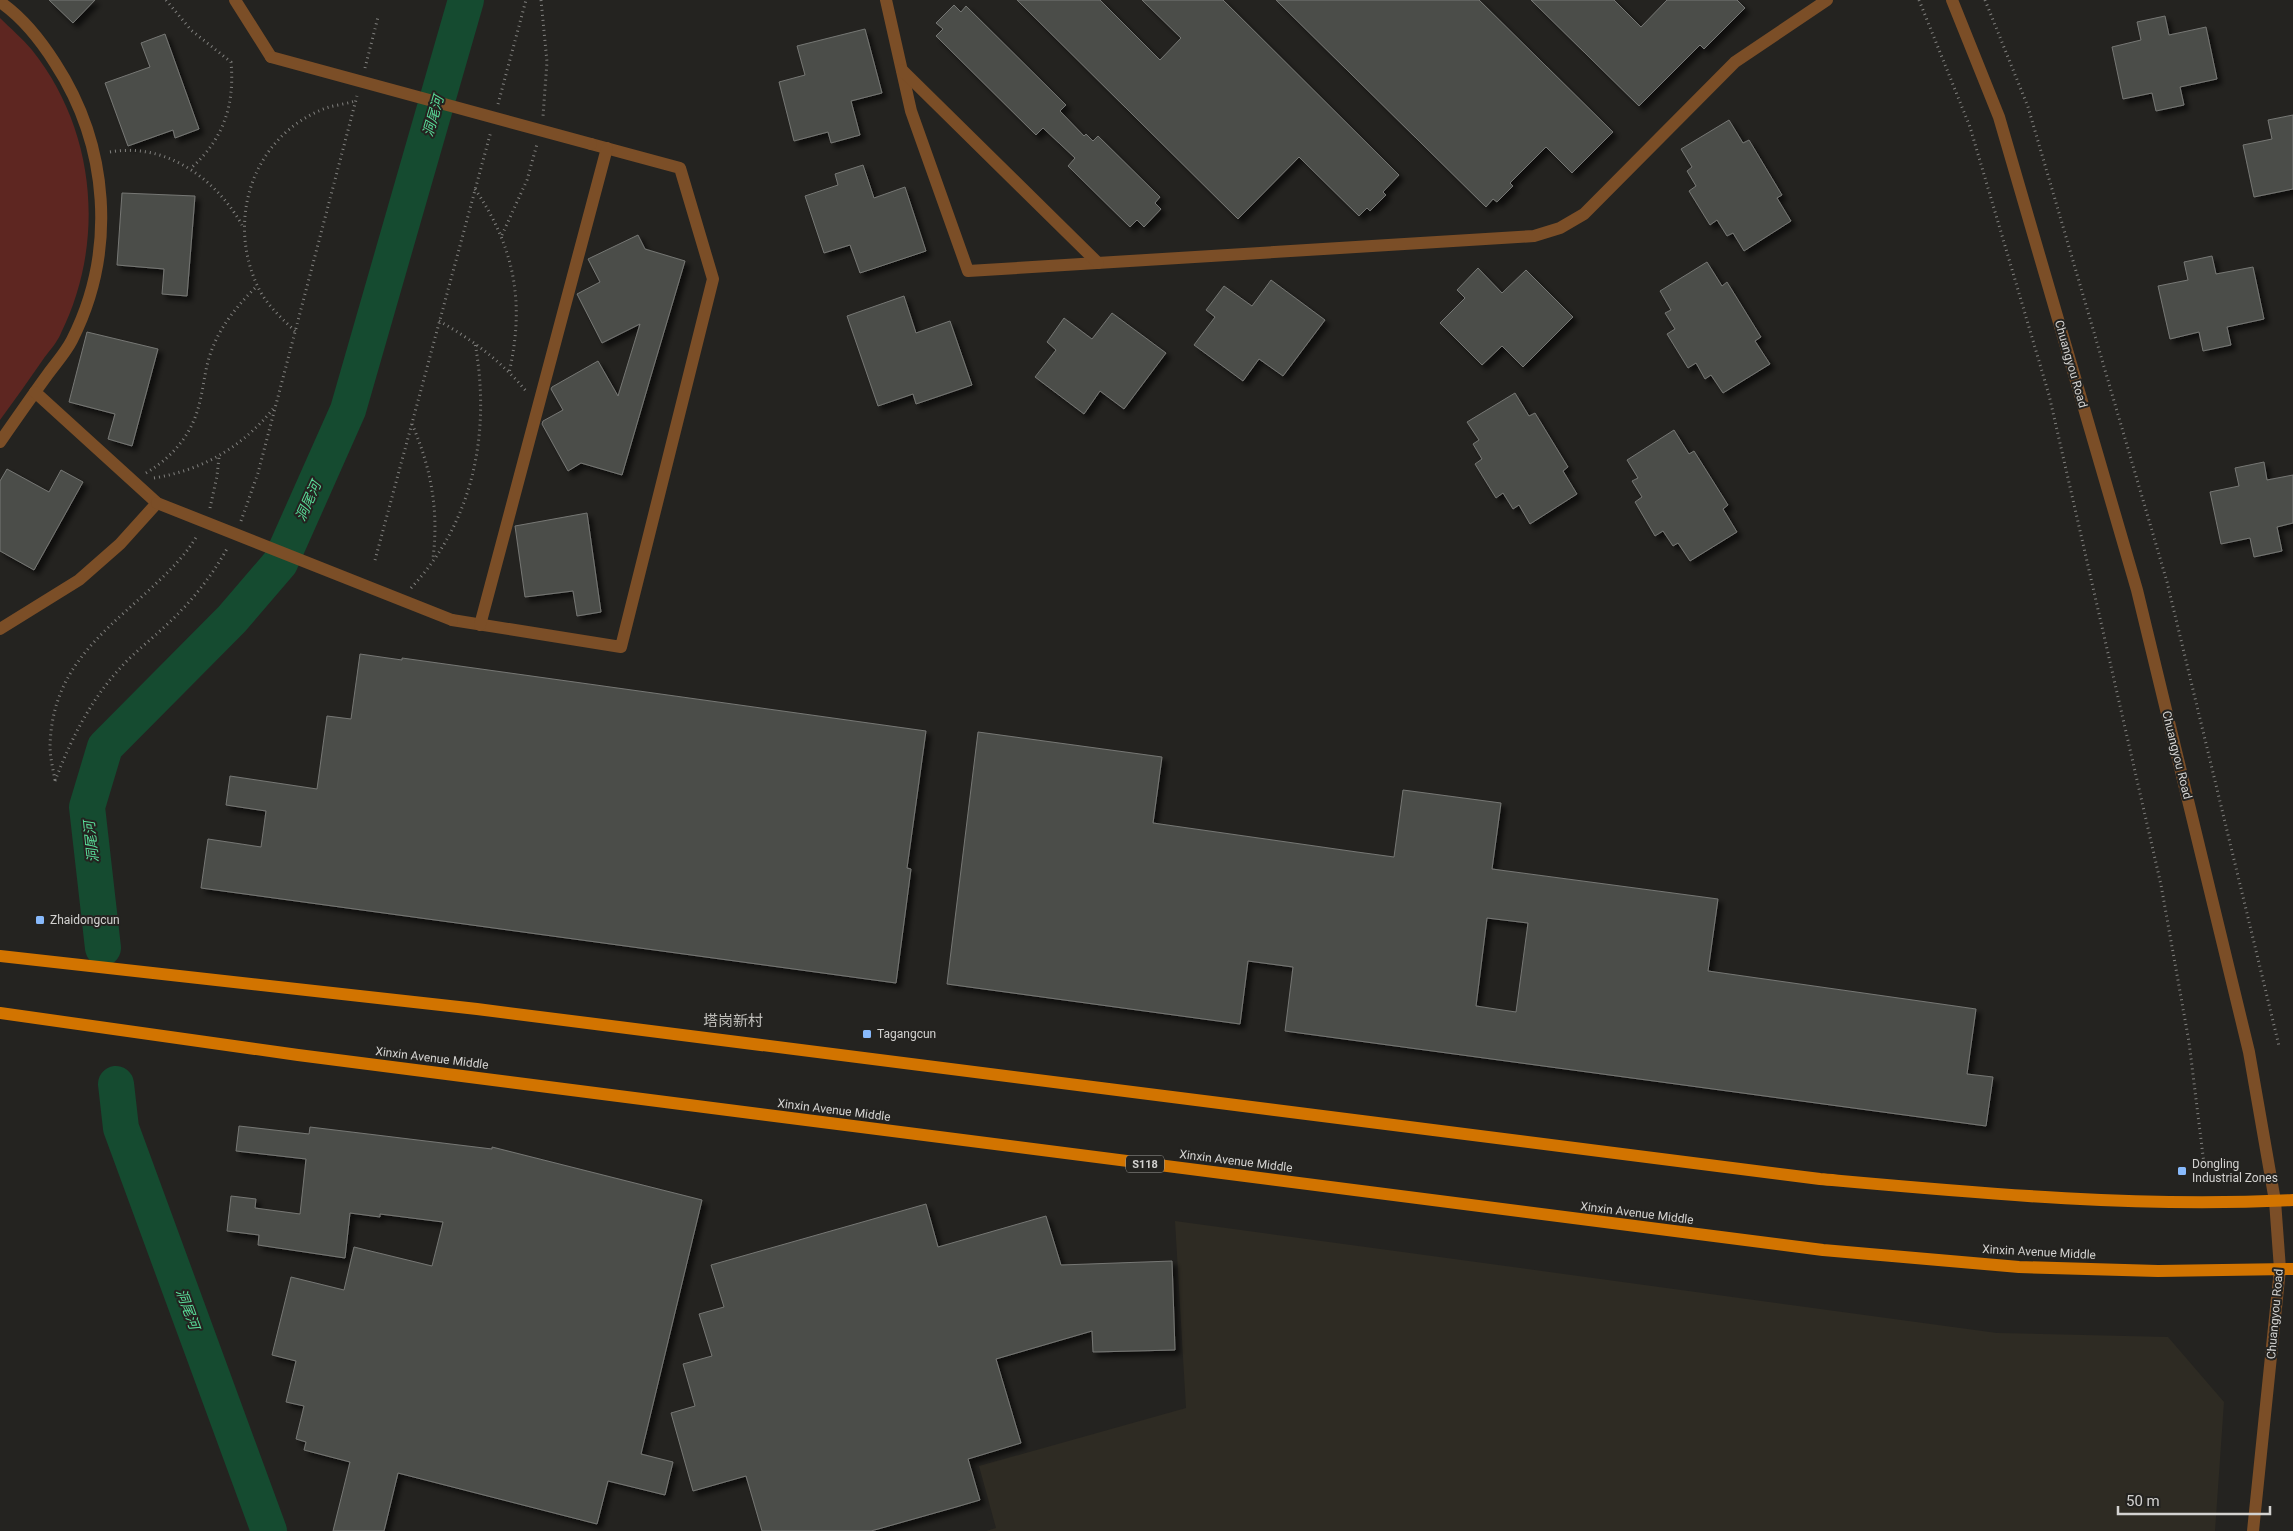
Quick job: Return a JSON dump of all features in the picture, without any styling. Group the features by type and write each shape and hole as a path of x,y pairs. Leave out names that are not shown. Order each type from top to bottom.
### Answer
{"main road":[{"path":"0,956 477,1009 1820,1179 2092,1200 2229,1203 2293,1200"},
{"name":"Xinxin Avenue Middle","path":"0,1013 298,1055 1823,1250 2019,1267 2158,1271 2293,1269"}],"street":[{"path":"35,392 157,503 452,620 621,647 713,279 680,168 271,57 235,0"},
{"path":"886,0 911,111 968,271 1534,236 1560,228 1584,214 1735,62 1827,0"},
{"name":"Chuangyou Road","path":"1952,0 1999,117 2137,590 2249,1052 2275,1201 2280,1269 2253,1531"},
{"path":"0,2 42,42 70,86 91,135 101,187 102,240 91,292 71,341 0,442"},
{"path":"902,70 1098,263"},
{"path":"480,625 607,148"},
{"path":"0,629 79,580 120,544 157,503"}],"path":[{"path":"166,0 191,30 231,62 232,96 225,121 214,144 190,168"},
{"path":"496,113 526,0"},
{"path":"1919,0 1970,127 2049,395 2161,885 2189,1042 2204,1164"},
{"path":"1985,0 2028,107 2167,582 2279,1046"},
{"path":"363,73 378,17"},
{"path":"240,524 258,473 358,92"},
{"path":"295,331 273,311 257,286 246,257 243,226 247,196 258,168 276,142 299,122 326,108 356,101"},
{"path":"374,560 493,123"},
{"path":"94,155 114,151 144,153 172,160 190,168 221,194 243,226"},
{"path":"475,189 490,211 502,235 515,280 517,327 510,373"},
{"path":"132,480 160,465 182,442 197,414 206,367 219,335 234,311 257,286"},
{"path":"439,321 476,343 510,373 538,408"},
{"path":"400,600 433,561 450,532 467,493 479,444 482,394 476,343"},
{"path":"132,480 177,474 199,467 219,457 250,435 275,406"},
{"path":"412,424 429,468 434,490 436,514 433,561"},
{"path":"207,515 213,496 219,457"},
{"path":"199,532 176,565 81,656 64,684 53,715 51,740 55,781 76,731 105,686 122,666 184,608 204,584 229,544"}],"shaded area":[{"path":"0,18 32,50 53,81 70,115 81,151 87,187 88,225 84,262 75,298 61,333 0,420"},
{"path":"1175,1221 1997,1333 2168,1337 2224,1402 2215,1531 986,1531 996,1528 979,1466 1186,1408"}],"building":[{"path":"49,0 95,0 73,23"},
{"path":"1017,0 1100,0 1160,60 1181,38 1142,0 1223,0 1399,175 1383,192 1386,195 1370,211 1367,208 1359,216 1299,157 1238,219"},
{"path":"1276,0 1479,0 1613,132 1572,173 1546,147 1510,183 1513,186 1497,202 1493,199 1486,207"},
{"path":"1531,0 1614,0 1641,27 1667,0 1737,0 1745,8 1704,49 1700,45 1639,106"},
{"path":"954,5 961,12 966,6 1066,105 1060,111 1084,136 1086,134 1093,141 1098,136 1160,197 1155,203 1161,209 1144,227 1137,220 1130,227 1068,166 1075,158 1043,128 1036,135 936,36 943,29 936,23"},
{"path":"2165,16 2169,35 2206,27 2217,79 2180,87 2184,105 2156,111 2152,93 2123,99 2112,47 2141,40 2137,22"},
{"path":"865,29 882,93 851,101 860,135 831,143 828,132 794,141 779,82 805,75 797,46"},
{"path":"165,34 199,129 175,138 173,130 128,146 105,83 150,67 141,43"},
{"path":"2293,115 2293,189 2254,197 2243,145 2272,139 2268,120"},
{"path":"1729,120 1743,143 1749,140 1782,195 1777,198 1791,221 1744,251 1733,233 1727,236 1717,220 1710,225 1689,191 1696,186 1687,171 1692,167 1681,149"},
{"path":"863,165 874,198 905,187 926,251 860,273 850,245 824,253 805,196 838,185 835,174"},
{"path":"122,193 195,196 187,296 162,294 164,269 117,265"},
{"path":"638,235 645,249 685,261 622,475 581,463 568,471 542,424 543,421 563,410 551,389 598,361 618,396 640,324 602,343 577,294 600,282 588,259"},
{"path":"2212,256 2216,274 2253,267 2264,319 2227,327 2231,345 2203,351 2199,332 2170,339 2158,286 2188,280 2184,262"},
{"path":"1707,262 1722,286 1727,282 1761,337 1755,341 1770,364 1723,393 1711,375 1705,379 1696,363 1688,368 1667,334 1675,329 1665,313 1671,310 1660,291"},
{"path":"1478,268 1502,293 1526,270 1573,317 1523,367 1502,346 1482,365 1440,323 1465,298 1457,290"},
{"path":"1271,280 1325,320 1283,376 1259,359 1243,381 1194,345 1215,317 1206,310 1224,286 1252,306"},
{"path":"904,296 916,333 950,321 972,385 916,404 913,394 878,406 847,316"},
{"path":"1112,313 1166,353 1124,409 1100,391 1084,414 1035,377 1056,350 1047,342 1064,318 1092,339"},
{"path":"87,332 158,349 132,446 108,439 115,414 69,402"},
{"path":"1515,393 1529,416 1535,413 1568,467 1563,471 1577,494 1530,524 1519,505 1513,509 1503,493 1496,498 1475,464 1482,459 1473,444 1479,440 1467,422"},
{"path":"1674,430 1689,454 1694,451 1728,505 1723,509 1737,532 1690,561 1678,543 1673,546 1663,531 1655,536 1635,502 1642,497 1632,481 1638,478 1627,460"},
{"path":"2264,462 2267,480 2293,475 2293,523 2277,527 2282,551 2254,557 2250,538 2221,544 2210,492 2239,486 2235,468"},
{"path":"7,469 49,492 61,470 83,482 34,570 0,551 0,481"},
{"path":"587,513 601,612 577,616 573,591 525,597 515,526"},
{"path":"360,654 402,660 402,658 926,731 907,868 911,869 896,983 201,888 208,839 261,847 266,811 226,805 230,776 317,789 327,716 351,719"},
{"path":"978,732 1162,757 1153,823 1357,852 1394,857 1403,790 1501,803 1492,869 1718,899 1708,971 1976,1009 1967,1074 1993,1077 1986,1126 1285,1031 1293,967 1248,961 1240,1024 947,984","holes":["1487,918 1528,923 1516,1012 1476,1006"]},
{"path":"239,1126 309,1134 310,1127 492,1149 492,1147 702,1200 641,1454 673,1462 665,1495 608,1481 597,1524 398,1473 384,1531 333,1531 350,1462 304,1450 306,1442 296,1439 304,1406 286,1402 296,1361 272,1355 291,1277 344,1290 354,1247 432,1266 443,1222 380,1214 380,1217 350,1213 345,1258 258,1245 259,1235 227,1231 231,1196 256,1199 255,1208 300,1214 306,1159 236,1151"},
{"path":"926,1204 938,1247 1046,1216 1061,1265 1172,1261 1175,1350 1093,1352 1092,1331 996,1359 1021,1443 968,1459 980,1500 871,1531 762,1531 746,1476 693,1491 671,1413 695,1406 683,1364 712,1356 699,1314 724,1307 711,1265"}],"waterway":[{"name":"洞尾河","path":"103,948 87,807 105,747 232,619 280,563 348,410 466,0"},
{"name":"洞尾河","path":"116,1084 121,1128 269,1531"}],"place":[{"name":"Zhaidongcun","path":"40,920"},
{"name":"Tagangcun","path":"867,1034"},
{"name":"Dongling Industrial Zones","path":"2182,1171"}],"district":[{"name":"塔岗新村","path":"733,1021"}]}
